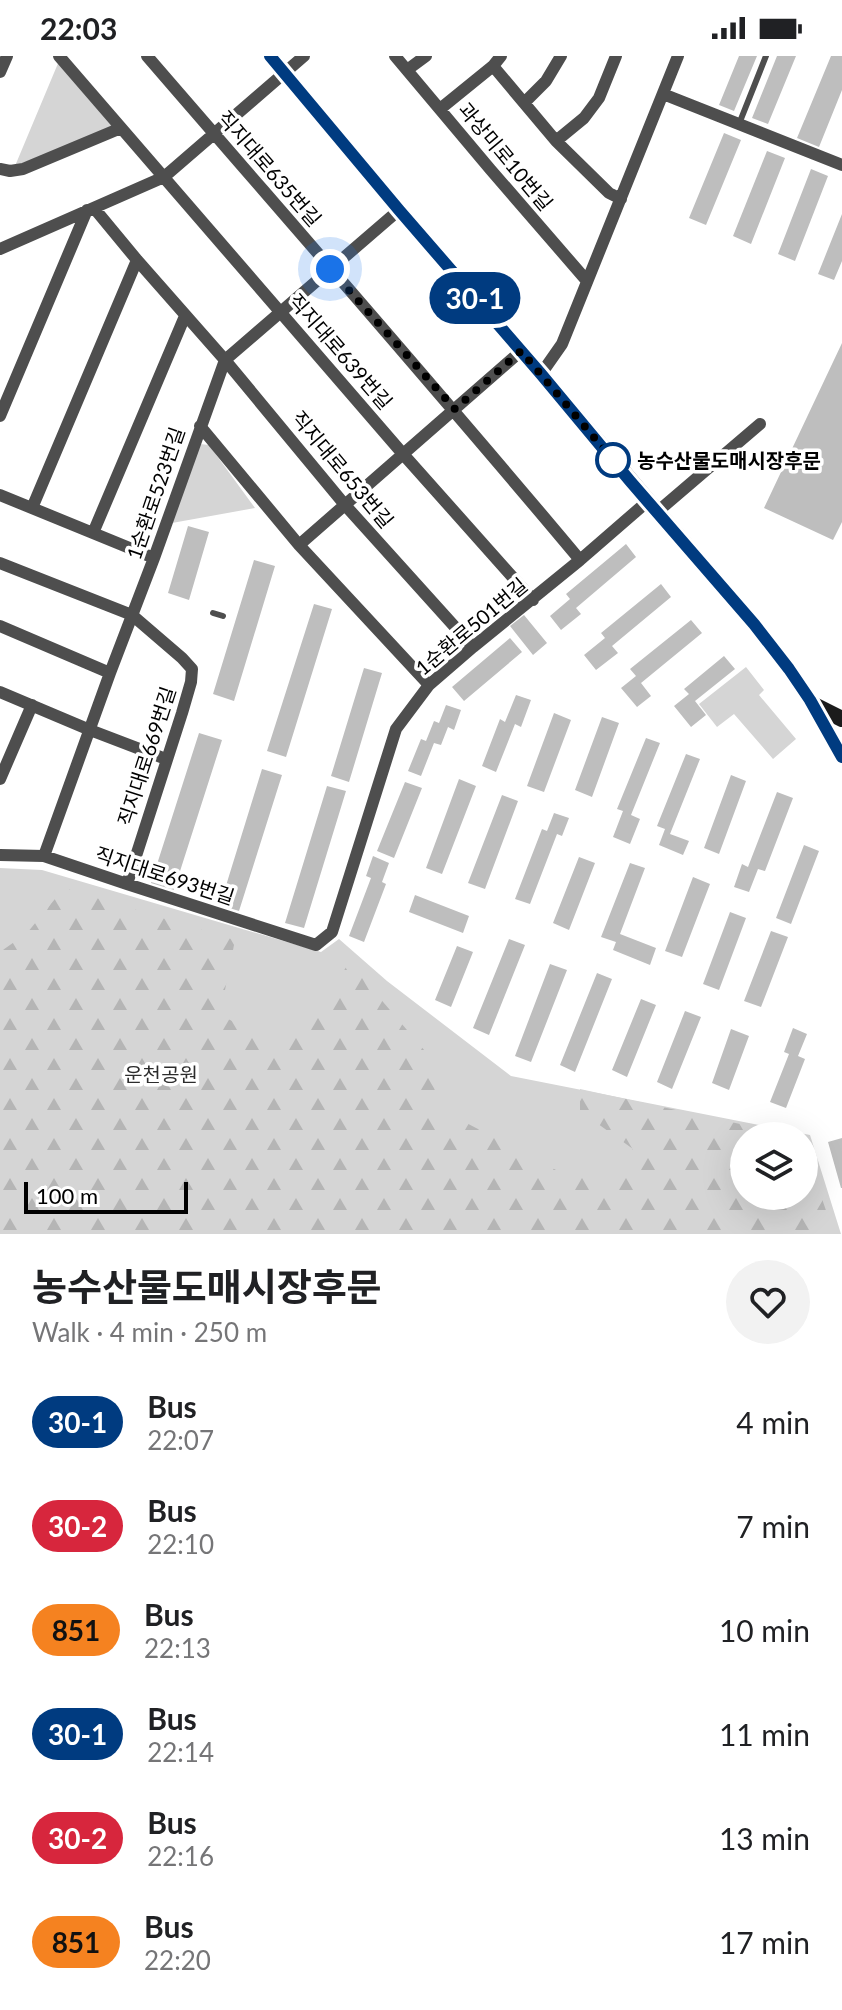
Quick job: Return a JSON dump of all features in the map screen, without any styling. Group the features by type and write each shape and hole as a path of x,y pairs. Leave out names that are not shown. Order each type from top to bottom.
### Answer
{"main road":[{"path":"812,704 842,719"}],"street":[{"path":"0,72 7,56"},
{"name":"직지대로639번길","path":"59,56 533,600"},
{"name":"직지대로635번길","path":"147,56 455,409 580,560"},
{"path":"270,56 754,624 789,669 842,757"},
{"path":"0,249 164,177 304,56"},
{"name":"과상미로10번길","path":"395,56 587,281"},
{"path":"407,70 426,56"},
{"path":"524,103 546,81 561,56"},
{"path":"556,141 584,118 599,98 616,56"},
{"path":"541,374 562,344 678,56"},
{"path":"440,109 497,61 524,103 556,141 609,193 621,199"},
{"path":"663,94 842,165"},
{"path":"0,169 23,169 121,128"},
{"path":"0,416 90,209"},
{"name":"직지대로653번길","path":"90,209 225,360 345,505 473,647"},
{"name":"1순환로523번길","path":"44,856 225,360 399,210"},
{"path":"32,508 137,260"},
{"path":"93,533 185,316"},
{"path":"299,545 521,351"},
{"name":"1순환로501번길","path":"316,945 332,932 396,729 429,685 580,560 760,424"},
{"path":"200,426 299,545 429,685"},
{"path":"1,497 154,558"},
{"name":"직지대로669번길","path":"0,563 132,615 192,669 188,692 127,884"},
{"path":"0,626 110,673"},
{"path":"0,692 166,759"},
{"path":"2,776 32,705"},
{"name":"직지대로693번길","path":"0,855 44,856 316,945"}],"lane":[{"path":"739,124 766,56"},
{"path":"213,613 223,616"}],"green space":[{"path":"59,61 114,124 113,128 15,166"},
{"path":"200,444 209,445 255,508 172,523"},
{"path":"746,667 764,690 759,695 796,739 773,759 734,714 717,727 699,704"},
{"name":"운천공원","path":"0,868 42,870 321,952 339,939 387,981 511,1076 744,1122 730,1122 730,1210 818,1210 818,1161 841,1234 0,1234"},
{"name":"운천공원","path":"64,888 235,940 220,1015 273,1041 317,1017 349,962 436,1064 434,1106 556,1170 605,1183 633,1149 580,1111 580,1089 731,1122 730,1210 818,1210 818,1187 834,1234 0,1234 0,952 27,933"}],"building":[{"path":"739,56 757,56 734,111 719,105"},
{"path":"777,56 796,56 768,124 752,118"},
{"path":"831,56 842,56 842,90 819,147 797,138"},
{"path":"724,133 741,140 706,225 689,218"},
{"path":"767,151 785,158 751,244 733,236"},
{"path":"811,169 828,176 795,261 778,254"},
{"path":"842,214 842,261 834,280 818,274"},
{"path":"842,343 842,522 833,540 764,508"},
{"path":"188,526 209,532 189,600 168,593"},
{"path":"626,544 636,557 576,608 581,614 561,630 550,616 570,599 566,594"},
{"path":"254,560 275,566 234,701 213,694"},
{"path":"661,584 671,597 612,646 618,653 596,670 584,655 605,638 601,633"},
{"path":"314,604 332,609 286,757 267,751"},
{"path":"524,615 547,643 533,655 510,626"},
{"path":"691,620 702,633 641,683 651,696 637,707 621,688 636,676 630,669"},
{"path":"510,638 522,652 464,701 452,687"},
{"path":"724,656 735,669 695,701 706,715 691,727 674,706 689,694 684,689"},
{"path":"364,668 382,673 349,782 331,776"},
{"path":"516,695 531,700 521,727 515,724 496,772 482,766 500,719 505,722"},
{"path":"446,705 461,710 454,730 448,727 441,745 434,743 421,776 408,771 421,739 426,741 434,721 439,723"},
{"path":"554,713 571,720 544,792 527,786"},
{"path":"602,717 619,723 592,797 575,790"},
{"path":"199,733 222,740 174,890 151,883"},
{"path":"646,738 660,743 631,815 640,819 630,844 613,837 623,811 617,809"},
{"path":"686,754 700,759 670,834 689,841 683,855 659,845 665,829 657,826"},
{"path":"262,769 282,775 239,911 220,905"},
{"path":"731,775 746,781 719,854 704,848"},
{"path":"459,779 476,786 442,874 426,868"},
{"path":"405,782 422,788 394,858 377,851"},
{"path":"327,786 346,791 304,928 285,923"},
{"path":"777,792 793,798 765,871 758,869 749,892 734,887 742,864 748,867"},
{"path":"502,795 518,801 485,889 468,883"},
{"path":"554,813 569,818 562,836 557,834 530,904 515,899 542,829 547,831"},
{"path":"804,845 819,851 791,924 776,918"},
{"path":"373,856 389,863 382,882 386,884 364,942 349,936 371,878 366,876"},
{"path":"579,857 595,863 569,930 553,923"},
{"path":"630,863 645,868 620,934 656,948 650,965 613,950 616,942 601,937"},
{"path":"693,877 710,884 682,957 665,951"},
{"path":"415,895 469,916 463,933 409,912"},
{"path":"730,912 746,918 719,990 703,984"},
{"path":"771,931 788,937 761,1007 744,1001"},
{"path":"509,939 525,945 489,1035 473,1028"},
{"path":"457,946 473,952 451,1007 435,1000"},
{"path":"550,964 567,970 531,1062 515,1056"},
{"path":"597,973 612,979 575,1072 560,1065"},
{"path":"641,999 656,1005 627,1077 612,1070"},
{"path":"685,1011 701,1017 672,1089 657,1082"},
{"path":"793,1028 807,1034 798,1056 805,1059 786,1108 770,1102 789,1054 784,1052"},
{"path":"731,1029 749,1036 729,1090 712,1083"},
{"path":"842,1138 842,1188 841,1188 828,1142"}],"bus line":[{"name":"30-1","path":"270,56 754,624 810,700 842,757"}],"place":[{"name":"농수산물도매시장후문","path":"613,460"}],"route":[{"path":"330,269 455,409 521,351 613,460"}]}
